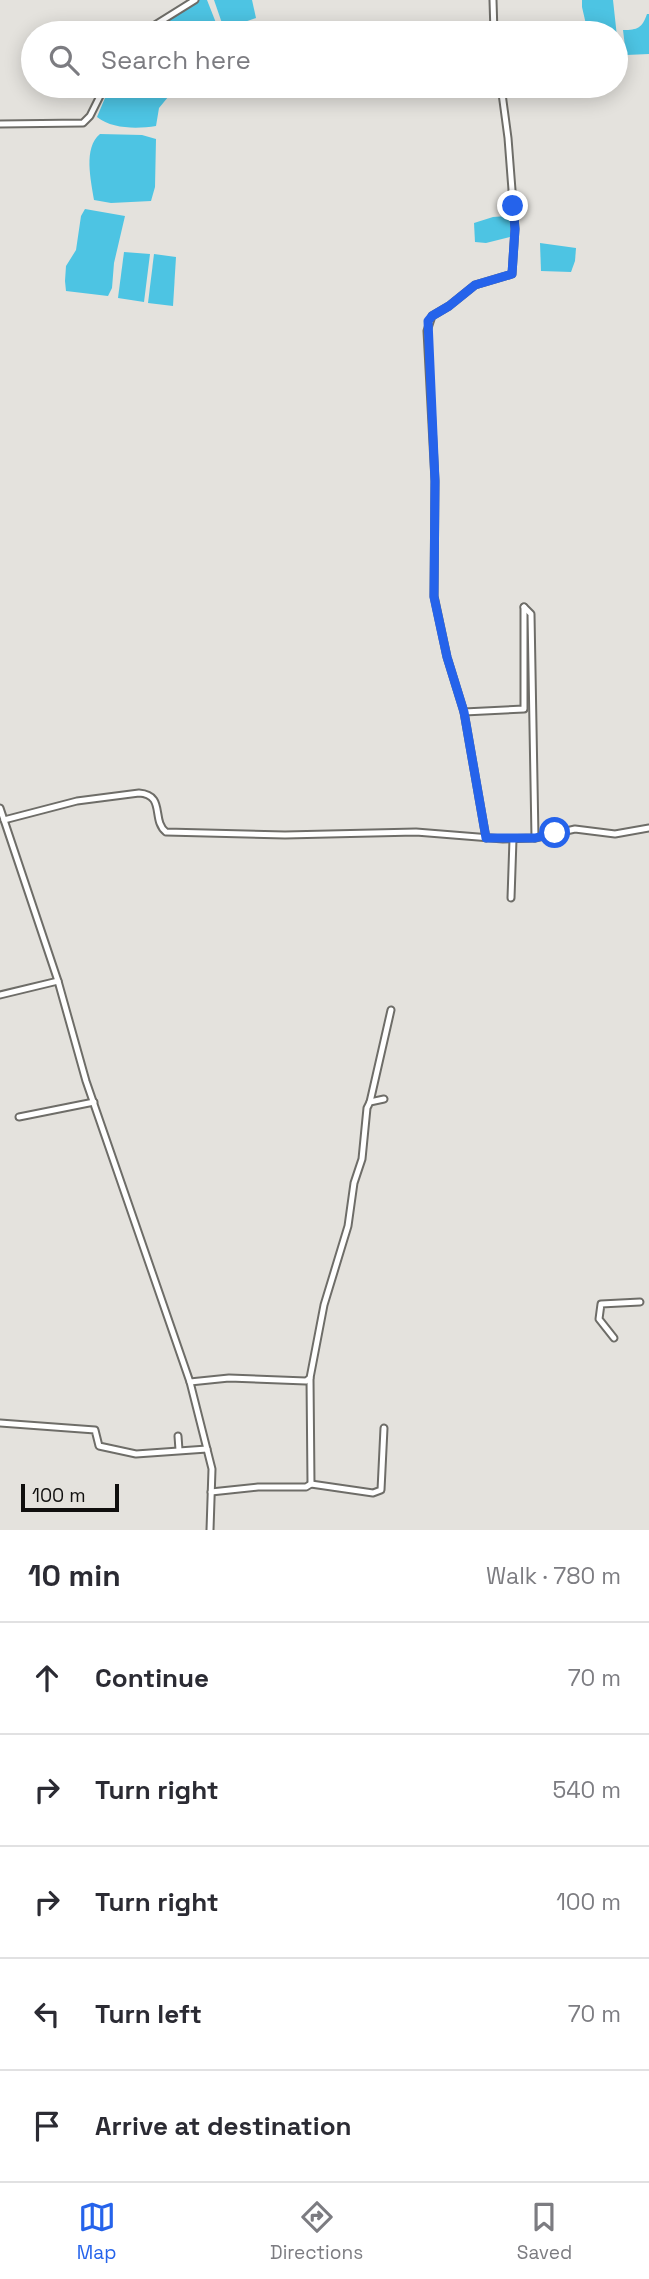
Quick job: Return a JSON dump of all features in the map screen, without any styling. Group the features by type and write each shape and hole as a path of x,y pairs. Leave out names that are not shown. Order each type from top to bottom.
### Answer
{"street":[{"path":"161,21 195,0"},
{"path":"493,0 494,21"},
{"path":"0,124 83,123 90,116 99,98"},
{"path":"486,838 464,712 447,657 434,597 435,481 427,331 432,316 475,285 512,274 515,229 503,98"},
{"path":"464,712 524,709 524,607 531,614 535,838"},
{"path":"4,820 77,801 139,793 149,794 153,798 160,825 166,832 285,835 416,832 513,839 535,838 575,829 615,835 649,828"},
{"path":"0,808 58,981 94,1102 190,1382 212,1469 210,1530"},
{"path":"511,898 513,839"},
{"path":"0,995 58,981"},
{"path":"311,1484 310,1378 324,1305 348,1226 354,1183 362,1159 367,1108 391,1010"},
{"path":"370,1102 384,1099"},
{"path":"19,1116 94,1102"},
{"path":"614,1338 599,1319 601,1304 640,1302"},
{"path":"190,1382 229,1378 301,1381 310,1378"},
{"path":"0,1423 95,1430 99,1446 136,1454 207,1449"},
{"path":"211,1492 258,1487 306,1487 311,1484 373,1493 381,1490 384,1428"},
{"path":"178,1436 179,1450"}],"water":[{"path":"195,0 207,0 215,21 169,21 166,16"},
{"path":"214,0 252,0 256,18 247,21 221,21"},
{"path":"582,0 613,0 615,21 585,21"},
{"path":"649,14 649,54 628,55 628,29 639,27"},
{"path":"105,98 167,98 159,108 156,126 117,126 97,117"},
{"path":"100,134 142,135 156,139 155,187 151,201 111,203 94,200 90,156 91,147"},
{"path":"85,209 125,216 114,263 112,288 108,296 66,291 66,266 76,250 81,216"},
{"path":"507,216 511,222 510,237 486,243 475,242 474,223"},
{"path":"540,243 576,248 571,272 541,271"},
{"path":"124,252 150,254 144,302 118,298"},
{"path":"154,254 176,257 173,306 148,303"}],"route":[{"path":"513,206 515,229 512,274 475,285 428,321 435,481 434,597 447,657 464,712 486,838 535,838 555,833"}]}
